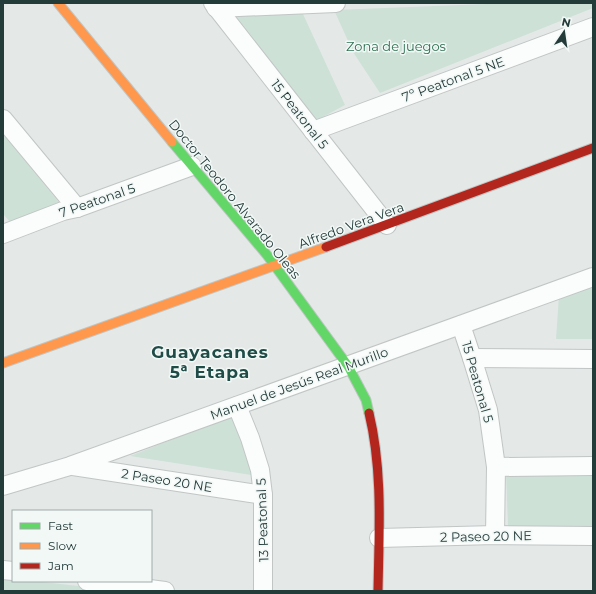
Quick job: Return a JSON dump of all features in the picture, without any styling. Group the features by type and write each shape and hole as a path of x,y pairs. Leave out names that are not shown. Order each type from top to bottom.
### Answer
{"street":[{"name":"Doctor Teodoro Alvarado Oleas","path":"58,3 276,266 348,366 366,400 374,433 378,468 378,591"},
{"path":"214,6 336,3"},
{"name":"15 Peatonal 5","path":"214,6 386,225"},
{"name":"7º Peatonal 5 NE","path":"313,131 593,27"},
{"path":"3,119 77,208"},
{"name":"Alfredo Vera Vera","path":"3,363 276,266 593,148"},
{"name":"7 Peatonal 5","path":"6,228 77,208 192,166"},
{"name":"Manuel de Jesús Real Murillo","path":"3,486 70,466 593,277"},
{"name":"15 Peatonal 5","path":"461,325 488,410 496,467 495,536"},
{"path":"472,358 593,359"},
{"name":"13 Peatonal 5","path":"237,406 250,438 260,470 263,495 263,591"},
{"name":"2 Paseo 20 NE","path":"70,466 263,495"},
{"path":"496,467 593,466"},
{"name":"2 Paseo 20 NE","path":"379,538 593,536"},
{"path":"95,582 165,591"}],"green space":[{"name":"Zona de juegos","path":"511,3 593,3 593,8 380,93 353,52 334,10"},
{"path":"303,14 345,105 308,125 225,15"},
{"path":"3,134 62,206 11,223 3,214"},
{"path":"593,279 593,339 556,339 559,295"},
{"path":"232,416 257,476 130,456"},
{"path":"593,470 593,528 508,528 506,472"},
{"path":"3,578 12,579 12,582 43,582 123,591 3,591"}],"traffic: fast":[{"path":"172,142 267,255 348,366 366,400 369,413"}],"traffic: slow":[{"path":"58,3 172,142"},
{"path":"3,363 326,247"}],"traffic: jam":[{"path":"326,247 593,148"},
{"path":"369,413 378,479 378,591"}],"district":[{"name":"Guayacanes 5ª Etapa","path":"210,362"}]}
